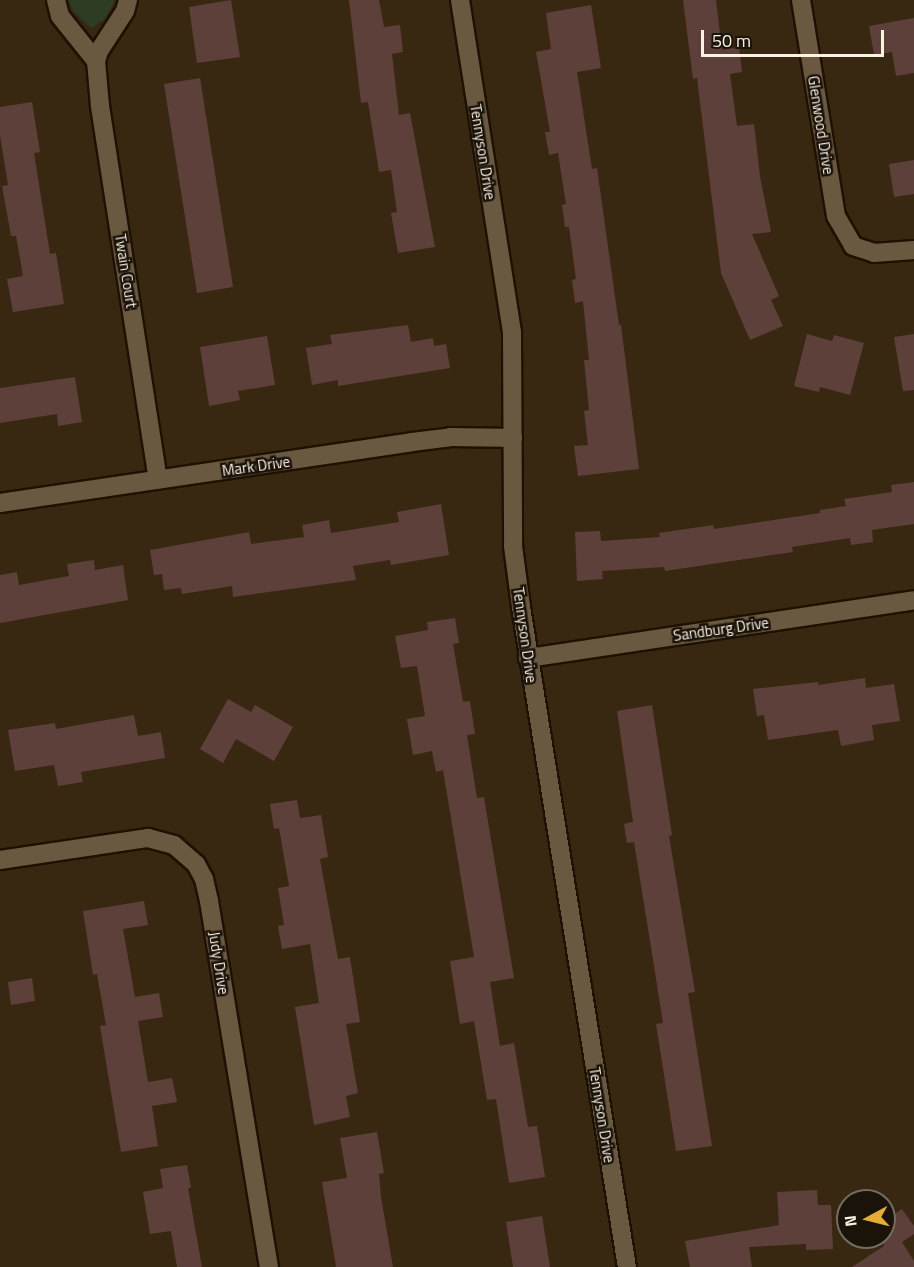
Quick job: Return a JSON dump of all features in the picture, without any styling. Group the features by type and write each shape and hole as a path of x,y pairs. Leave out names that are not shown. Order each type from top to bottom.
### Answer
{"street":[{"path":"56,0 64,21 96,62"},
{"path":"96,62 99,51 125,11 128,0"},
{"name":"Tennyson Drive","path":"460,0 512,332 513,546 528,658 627,1267"},
{"name":"Glenwood Drive","path":"801,0 836,216 853,246 873,253 914,250"},
{"name":"Twain Court","path":"96,62 100,106 158,480"},
{"name":"Mark Drive","path":"0,503 450,437 513,438"},
{"name":"Sandburg Drive","path":"528,658 914,600"},
{"name":"Judy Drive","path":"0,860 148,838 174,845 196,864 204,879 209,901 269,1267"}],"green space":[{"path":"69,0 114,0 114,2 105,19 91,28 73,11"}],"building":[{"path":"231,0 240,57 197,63 189,7"},
{"path":"349,0 379,0 384,27 400,25 403,52 392,54 399,115 410,113 435,247 398,253 391,213 397,212 391,170 379,172 368,102 361,103"},
{"path":"683,0 716,0 722,50 739,47 742,72 730,74 737,126 754,124 760,176 771,232 752,234 779,296 771,300 783,326 750,340 721,273 697,78 693,79"},
{"path":"591,5 601,68 577,72 592,169 597,168 619,325 621,325 639,469 578,476 574,446 588,445 584,411 589,410 584,360 589,360 583,301 575,303 572,280 576,279 569,227 565,227 562,205 566,204 558,153 549,155 545,132 550,132 536,52 551,49 546,13"},
{"path":"914,18 914,73 896,76 892,52 874,55 869,26"},
{"path":"200,78 233,287 197,293 164,84"},
{"path":"32,102 40,152 34,153 50,254 56,253 64,304 13,312 7,279 23,276 16,236 11,236 2,186 8,185 0,135 0,107"},
{"path":"914,160 914,194 894,197 889,164"},
{"path":"408,325 411,342 433,338 434,346 446,344 450,368 338,386 338,380 312,385 306,348 332,344 330,335"},
{"path":"807,334 832,341 834,335 864,343 850,395 820,387 819,392 794,386"},
{"path":"914,334 914,390 903,391 894,337"},
{"path":"267,336 275,385 238,391 240,400 209,406 200,347"},
{"path":"75,377 82,422 58,426 57,414 0,423 0,388"},
{"path":"914,482 914,524 872,530 873,542 851,545 850,538 792,547 793,552 665,571 664,567 602,571 603,579 577,581 575,532 600,531 601,541 660,537 659,533 713,525 714,529 820,513 820,510 846,506 844,499 892,492 891,485"},
{"path":"441,504 449,555 391,565 390,560 353,566 356,580 233,597 232,586 182,594 181,588 164,590 162,574 154,575 150,550 249,532 251,544 304,537 302,525 329,520 331,533 399,522 397,512"},
{"path":"94,560 95,570 123,565 128,600 0,623 0,575 17,572 19,585 69,576 67,564"},
{"path":"455,618 459,643 453,644 463,702 470,701 475,734 467,735 477,798 484,797 514,978 490,982 500,1046 514,1043 528,1127 537,1126 545,1177 509,1183 496,1099 487,1100 474,1021 460,1024 450,961 474,957 443,770 436,772 432,751 413,755 407,719 425,716 417,666 401,668 395,636 428,630 427,622"},
{"path":"865,678 866,688 894,684 900,721 872,725 874,740 841,746 838,730 768,740 764,715 757,716 753,689 818,682 818,685"},
{"path":"228,699 251,712 255,705 293,727 274,761 236,739 223,763 200,749"},
{"path":"652,705 672,835 669,836 695,992 688,993 712,1146 676,1151 656,1024 663,1023 651,947 634,842 627,843 624,824 633,822 617,711"},
{"path":"134,715 138,736 161,732 165,758 81,772 83,782 58,786 54,765 15,771 8,730 55,723 56,729"},
{"path":"297,800 300,818 321,815 328,857 320,859 338,959 350,957 360,1022 346,1024 358,1093 346,1096 350,1117 314,1125 295,1007 319,1003 310,944 282,949 278,926 284,925 278,888 289,886 279,828 274,829 270,804"},
{"path":"144,901 148,925 123,929 135,997 159,993 163,1017 138,1021 148,1082 172,1078 177,1102 152,1106 158,1146 121,1152 100,1026 106,1025 97,974 93,975 83,911"},
{"path":"32,978 35,1001 11,1005 8,982"},
{"path":"377,1132 384,1173 379,1174 381,1197 393,1267 336,1267 322,1182 347,1178 340,1138"},
{"path":"187,1165 191,1188 188,1188 202,1267 177,1267 171,1231 150,1234 143,1192 163,1188 160,1169"},
{"path":"817,1190 818,1205 831,1205 833,1249 806,1250 806,1244 749,1247 752,1267 690,1267 685,1241 779,1225 777,1192"},
{"path":"902,1209 914,1226 914,1234 902,1242 914,1261 914,1267 852,1267 879,1249 896,1249 896,1213"},
{"path":"542,1216 550,1267 513,1267 506,1222"}]}
